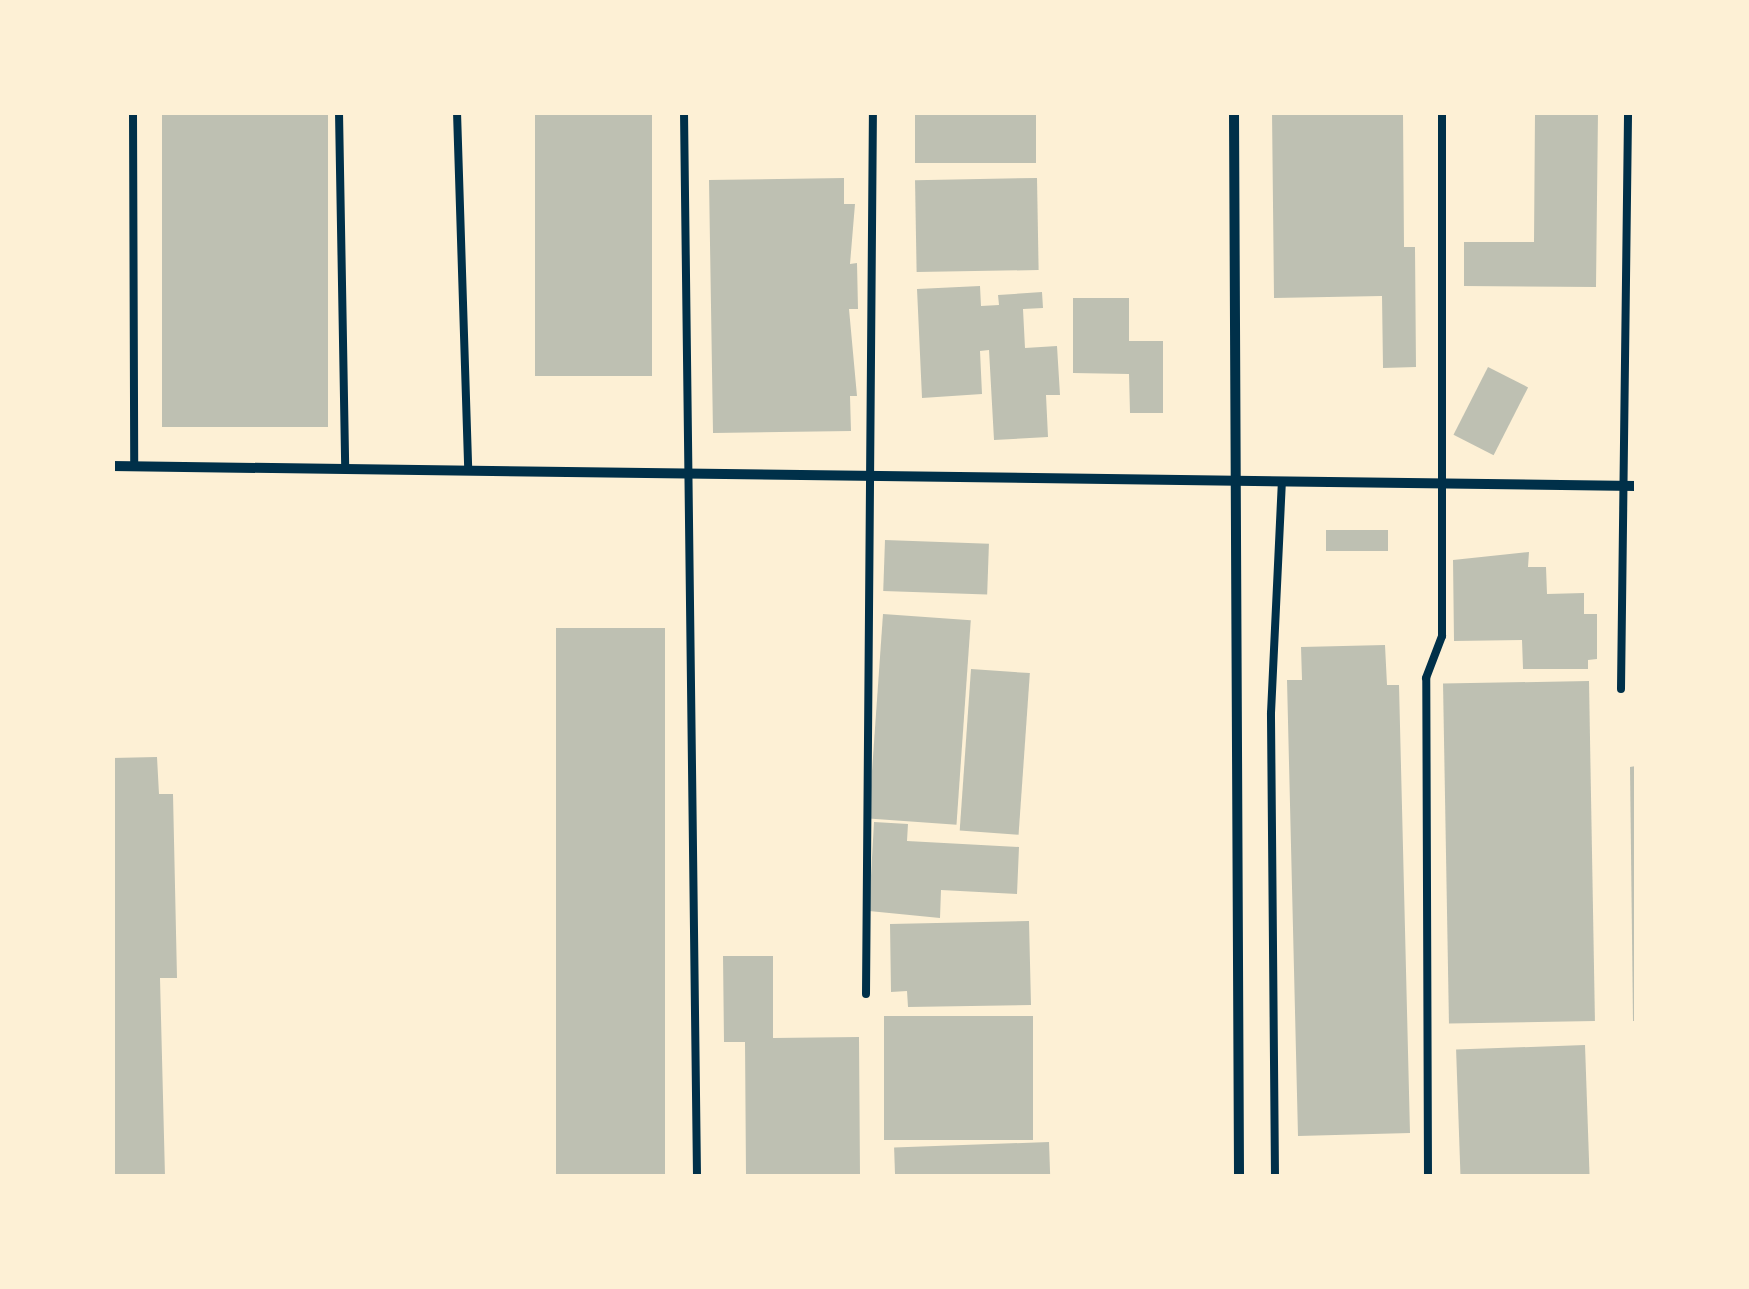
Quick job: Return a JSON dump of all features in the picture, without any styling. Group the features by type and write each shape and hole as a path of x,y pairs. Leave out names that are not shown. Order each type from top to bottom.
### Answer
{"street":[{"path":"1234,112 1238,1176"},
{"path":"112,466 1630,486"}],"lane":[{"path":"133,112 134,466"},
{"path":"339,112 346,469"},
{"path":"457,112 468,470"},
{"path":"684,112 693,473 697,1176"},
{"path":"866,994 872,112"},
{"path":"1428,1176 1426,678 1442,636 1442,112"},
{"path":"1621,689 1630,486 1628,112"},
{"path":"1275,1176 1271,713 1282,480"}],"building":[{"path":"162,112 328,112 328,427 162,427"},
{"path":"535,112 652,112 652,376 535,376"},
{"path":"915,112 1036,112 1036,163 915,163"},
{"path":"1272,112 1403,112 1404,247 1415,247 1416,367 1383,368 1382,296 1274,298"},
{"path":"1535,112 1598,112 1596,287 1464,286 1464,242 1534,242"},
{"path":"844,178 844,204 855,204 850,264 857,263 858,309 849,309 857,396 850,396 851,431 713,433 709,180"},
{"path":"1037,178 1039,270 917,272 915,180"},
{"path":"980,286 981,306 999,305 998,295 1042,292 1043,308 1023,309 1025,348 1057,346 1060,395 1046,395 1048,437 994,440 989,350 980,351 982,394 922,398 917,289"},
{"path":"1073,298 1129,298 1129,341 1163,341 1163,413 1130,413 1129,374 1073,373"},
{"path":"1488,367 1528,387 1494,455 1453,435"},
{"path":"1326,530 1388,530 1388,551 1326,551"},
{"path":"885,540 989,544 987,595 883,591"},
{"path":"1529,552 1528,567 1546,567 1547,594 1584,593 1584,614 1597,614 1597,659 1588,660 1588,669 1523,669 1522,640 1454,641 1453,560"},
{"path":"883,614 971,620 956,825 869,819"},
{"path":"556,628 665,628 665,1176 556,1176"},
{"path":"1385,645 1387,685 1399,685 1410,1133 1298,1136 1287,680 1302,680 1301,647"},
{"path":"971,669 1030,673 1019,835 960,831"},
{"path":"1589,681 1595,1021 1449,1023 1443,684"},
{"path":"157,757 159,794 173,794 177,978 160,978 165,1176 112,1176 112,758"},
{"path":"1636,766 1636,1021 1633,1021 1630,767"},
{"path":"874,822 908,824 907,841 1019,847 1017,894 941,890 940,918 869,911"},
{"path":"1029,921 1031,1005 908,1007 907,991 891,992 890,924"},
{"path":"723,956 773,956 773,1038 859,1037 860,1176 746,1176 745,1042 724,1042"},
{"path":"884,1016 1033,1016 1033,1140 884,1140"},
{"path":"1585,1045 1590,1176 1460,1176 1456,1050"},
{"path":"1049,1142 1050,1176 895,1176 894,1147"}]}
